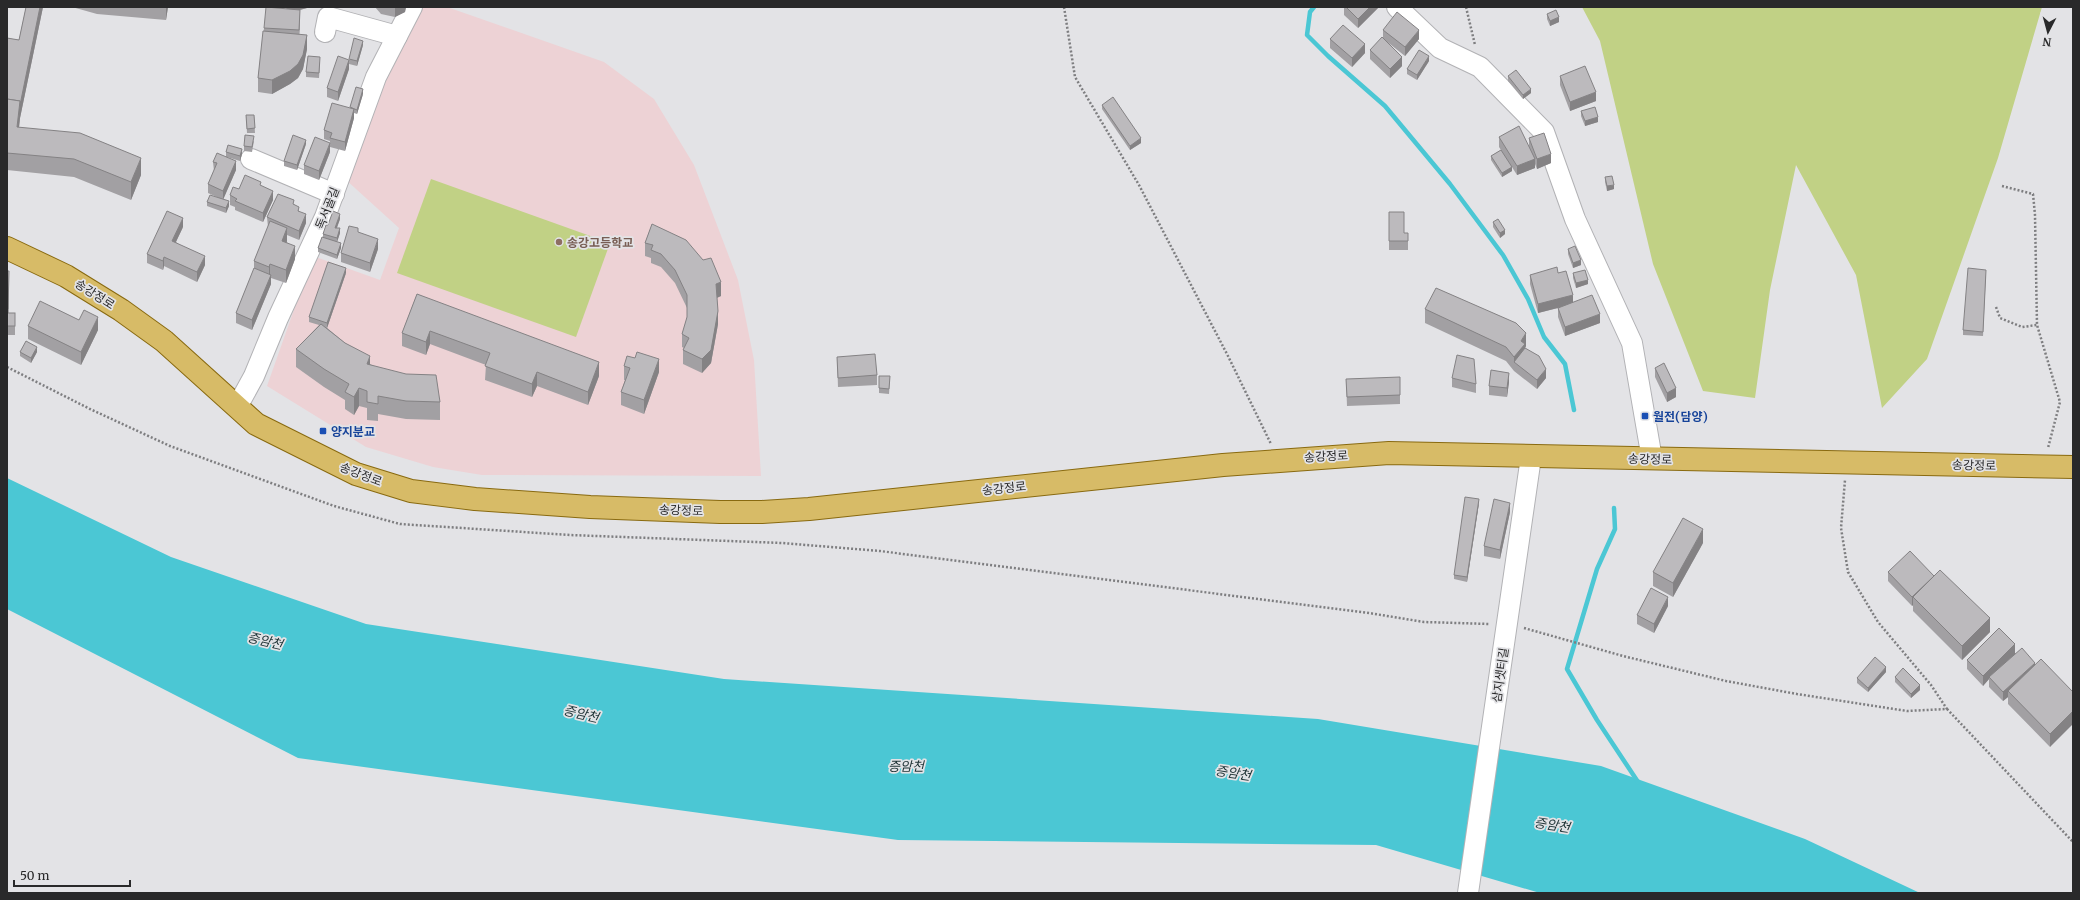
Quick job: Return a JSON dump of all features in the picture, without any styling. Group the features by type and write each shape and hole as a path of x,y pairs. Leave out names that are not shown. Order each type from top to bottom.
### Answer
{"main road":[{"name":"송강정로","path":"7,248 66,276 121,310 164,341 256,424 301,448 356,474 411,491 475,500 590,507 720,512 801,509 1279,460 1389,453 2073,467"}],"street":[{"name":"독서골길","path":"237,407 254,376 278,318 325,217 376,77 412,7"},
{"path":"1397,7 1440,48 1480,67 1544,132 1575,218 1632,343 1652,459"},
{"path":"325,32 328,17 397,36"},
{"path":"251,159 334,194"},
{"name":"삼지샛터길","path":"1468,893 1531,457"}],"path":[{"path":"1064,7 1075,77 1139,185 1228,356 1258,420 1279,460"},
{"path":"1466,7 1480,67"},
{"path":"2002,186 2032,194 2035,215 2037,325 2060,402 2043,466"},
{"path":"1996,308 2000,318 2022,327 2037,325"},
{"path":"7,367 90,409 170,446 334,506 400,524 570,535 782,543 880,551 1369,613 1424,622 1471,625 1508,623 1585,645 1726,681 1797,694 1907,711 1947,709"},
{"path":"1846,462 1841,528 1848,572 1878,622 1931,686 1947,709 2073,842"}],"shaded area":[{"name":"송강고등학교","path":"422,7 447,7 604,62 654,99 694,165 738,280 754,360 761,476 482,475 433,467 366,447 267,386 313,256 380,280 399,228 345,179 382,82"}],"green space":[{"path":"1582,7 2042,7 1998,158 1927,359 1882,408 1856,275 1796,165 1770,290 1755,398 1703,391 1653,264 1600,41"},
{"path":"431,179 610,243 576,337 397,273"}],"water":[{"name":"증암천","path":"7,478 171,557 366,624 724,679 1318,719 1601,766 1805,839 1920,893 1540,893 1376,845 898,840 298,758 7,609"}],"building":[{"path":"26,7 40,7 20,105 20,101 7,99 7,38 19,40"},
{"path":"266,7 300,10 299,30 264,28"},
{"path":"1346,7 1370,7 1358,19"},
{"path":"1556,10 1559,17 1550,21 1547,14"},
{"path":"1397,12 1419,30 1405,47 1383,30"},
{"path":"1343,25 1365,44 1352,58 1330,39"},
{"path":"263,31 307,35 303,55 298,64 290,71 272,80 258,78"},
{"path":"1382,37 1402,57 1390,69 1370,50"},
{"path":"354,38 363,41 357,61 349,59"},
{"path":"1419,50 1429,56 1417,75 1407,69"},
{"path":"308,56 320,57 319,73 306,72"},
{"path":"338,56 349,60 338,92 327,88"},
{"path":"1585,66 1596,92 1570,102 1560,76"},
{"path":"1516,70 1531,89 1523,95 1508,76"},
{"path":"356,87 363,89 357,110 350,107"},
{"path":"1113,97 1141,138 1130,146 1102,105"},
{"path":"7,99 20,101 17,127 80,133 141,158 131,182 74,159 7,153"},
{"path":"332,103 354,109 345,142 330,138 332,133 324,130"},
{"path":"1595,107 1598,117 1585,121 1581,111"},
{"path":"246,115 254,115 255,128 247,129"},
{"path":"1519,126 1535,159 1517,166 1499,137"},
{"path":"1544,133 1551,154 1537,159 1529,138"},
{"path":"245,135 254,136 252,147 244,146"},
{"path":"293,135 306,140 297,165 284,161"},
{"path":"315,137 330,143 319,171 304,165"},
{"path":"228,145 242,149 240,156 226,152"},
{"path":"1501,150 1512,167 1502,173 1491,156"},
{"path":"217,153 236,161 223,191 208,184 217,163 213,162"},
{"path":"245,175 261,182 260,185 273,191 263,213 235,201 237,199 230,195 233,187 239,189"},
{"path":"1612,176 1614,185 1607,186 1605,177"},
{"path":"278,194 294,200 293,204 299,207 298,211 306,214 299,231 267,217"},
{"path":"210,195 229,201 226,208 207,202"},
{"path":"167,211 183,218 172,241 205,256 197,272 164,257 163,261 147,254"},
{"path":"333,211 340,214 335,228 340,228 337,238 323,234"},
{"path":"1389,212 1404,212 1404,233 1408,233 1408,241 1389,241"},
{"path":"1498,219 1505,230 1500,233 1493,222"},
{"path":"270,221 287,228 282,241 295,246 286,270 270,264 269,267 254,261"},
{"path":"652,224 686,240 703,260 711,258 721,282 716,284 718,311 711,350 702,359 683,350 689,338 682,334 687,317 687,295 675,270 661,254 651,250 653,245 645,243"},
{"path":"349,226 358,228 358,232 378,239 370,263 341,253"},
{"path":"322,237 341,243 337,255 318,248"},
{"path":"1575,246 1581,260 1573,263 1568,249"},
{"path":"328,262 346,268 327,323 309,317"},
{"path":"1557,267 1558,273 1566,271 1573,295 1538,304 1530,275"},
{"path":"254,268 271,275 252,320 236,313"},
{"path":"1968,268 1986,270 1983,332 1963,330"},
{"path":"1585,270 1588,280 1576,283 1573,273"},
{"path":"7,271 9,271 8,309 7,309"},
{"path":"1436,288 1516,323 1526,333 1521,341 1525,344 1514,357 1506,347 1425,309"},
{"path":"417,294 599,362 588,392 537,372 532,384 485,366 490,353 430,331 426,342 402,333"},
{"path":"1592,295 1600,314 1565,327 1558,308"},
{"path":"40,301 79,320 84,310 98,317 81,352 28,326"},
{"path":"7,313 15,313 15,326 7,326"},
{"path":"321,324 345,343 370,356 367,364 406,374 436,375 440,402 406,401 378,396 378,404 367,402 367,391 359,388 354,397 345,392 349,384 324,369 296,349"},
{"path":"26,341 37,347 31,358 20,352"},
{"path":"1525,348 1539,356 1546,369 1537,380 1514,362"},
{"path":"637,352 659,359 644,400 621,392 630,368 624,366 627,356 635,358"},
{"path":"875,354 877,375 838,378 837,357"},
{"path":"1457,355 1474,359 1476,384 1452,378"},
{"path":"1664,363 1676,388 1667,393 1655,368"},
{"path":"1491,370 1509,373 1507,388 1489,386"},
{"path":"879,376 890,376 889,389 879,388"},
{"path":"1400,377 1400,395 1347,397 1346,379"},
{"path":"1465,497 1479,499 1467,577 1454,575"},
{"path":"1494,499 1510,503 1500,550 1484,546"},
{"path":"1683,518 1703,529 1673,583 1653,572"},
{"path":"1910,551 1934,576 1912,597 1888,572"},
{"path":"1940,570 1990,618 1962,646 1913,597"},
{"path":"1651,588 1668,597 1654,624 1637,615"},
{"path":"1999,628 2015,644 1983,676 1967,660"},
{"path":"2022,648 2035,663 2003,692 1989,677"},
{"path":"1875,657 1886,667 1868,688 1857,678"},
{"path":"2041,659 2073,692 2073,711 2050,734 2008,691"},
{"path":"1903,668 1920,685 1911,694 1895,677"}],"waterway":[{"path":"1314,7 1310,12 1307,35 1328,56 1385,106 1450,184 1503,255 1528,299 1544,337 1565,364 1574,410"},
{"path":"1614,508 1615,529 1597,569 1567,669 1597,720 1638,782"}],"place":[{"name":"송강고등학교","path":"559,242"},
{"name":"월전(담양)","path":"1645,416"},
{"name":"양지분교","path":"323,431"}]}
